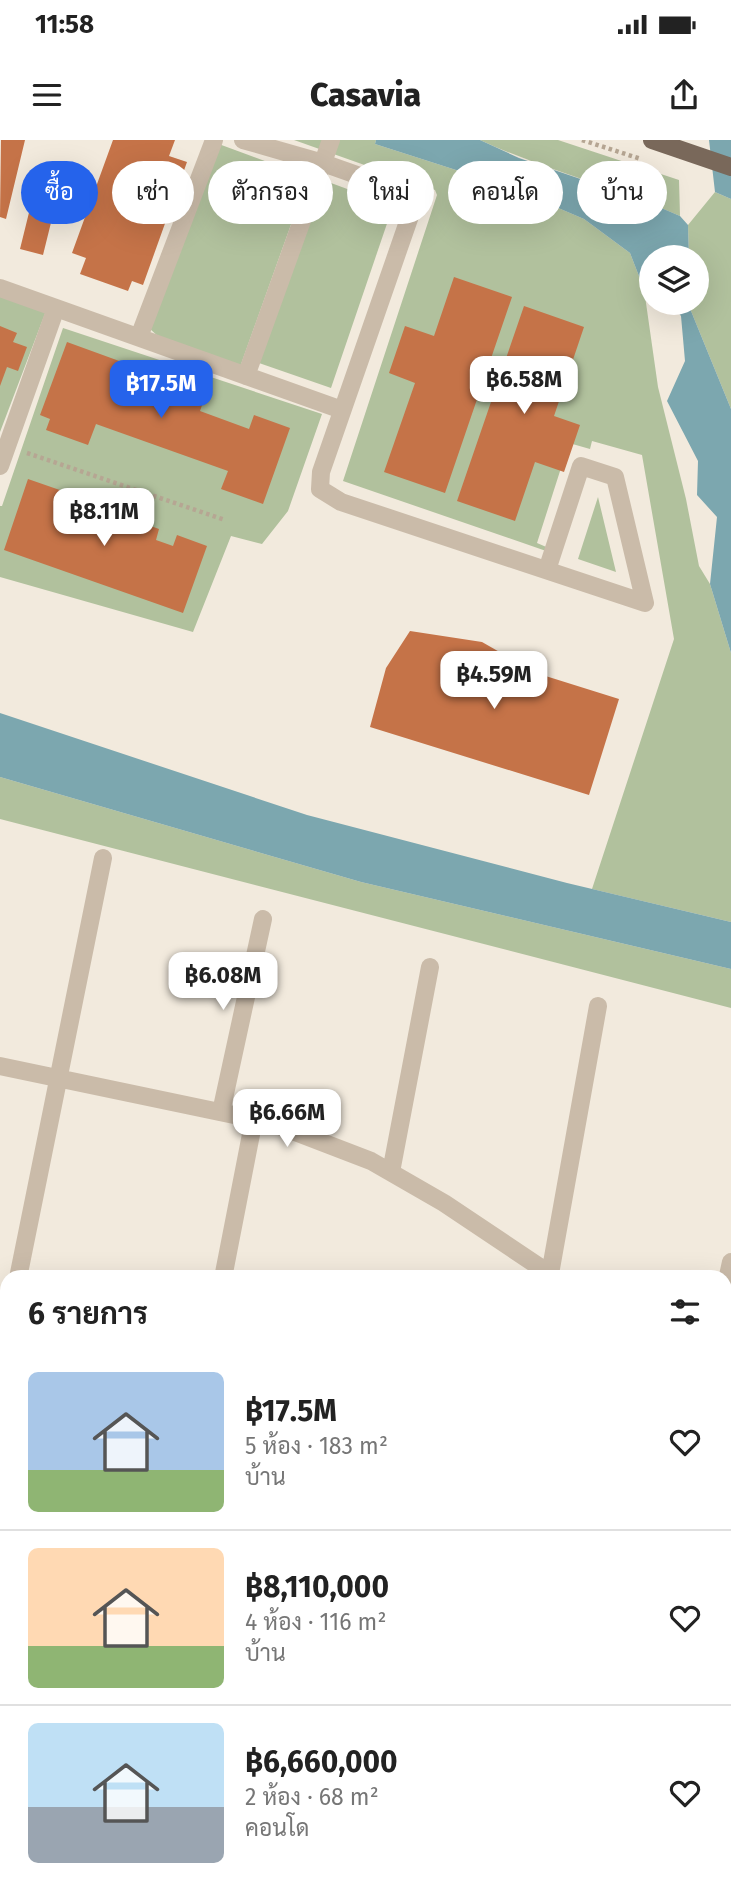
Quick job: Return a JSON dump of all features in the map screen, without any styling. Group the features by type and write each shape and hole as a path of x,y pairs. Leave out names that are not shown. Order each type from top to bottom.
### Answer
{"main road":[{"path":"652,140 731,167"}],"street":[{"path":"139,337 214,140"},
{"path":"324,161 331,140"},
{"path":"248,141 316,161"},
{"path":"333,167 402,191 411,199 410,216 321,472 320,489 341,502 645,603 615,477 582,466 547,570"},
{"path":"246,376 301,224"},
{"path":"0,288 342,411"},
{"path":"0,466 56,308"},
{"path":"20,1270 103,858"},
{"path":"221,1112 263,919"},
{"path":"391,1172 430,967"},
{"path":"554,1270 598,1006"},
{"path":"0,1066 272,1123 371,1161 444,1203 544,1270"},
{"path":"225,1270 254,1119"}],"path":[{"path":"582,140 644,161"},
{"path":"7,446 225,520"}],"green space":[{"path":"294,140 376,140 375,144 428,161 353,161"},
{"path":"480,140 558,140 622,161 577,161 577,177 563,172 563,161 529,160"},
{"path":"216,143 265,161 209,161"},
{"path":"434,163 448,167 448,224 563,224 563,210 577,216 577,224 591,224 630,253 639,276 639,315 648,315 658,387 686,499 699,566 710,584 731,653 731,922 592,889 674,639 642,455 592,441 590,449 569,443 537,543 551,549 549,552 343,481 427,224 434,224 437,195"},
{"path":"208,165 208,224 291,224 240,367 161,339 149,328 187,224 194,224 194,204"},
{"path":"667,176 679,180 680,216 667,211"},
{"path":"333,184 347,189 347,224 387,224 331,388 259,363 308,224 333,224"},
{"path":"715,192 731,199 731,409 693,315 709,315 709,245 689,245 688,225"},
{"path":"0,295 46,311 0,432"},
{"path":"63,328 322,414 288,511 262,544 231,536 193,632 0,577 0,506"},
{"path":"598,497 616,572 578,559"},
{"path":"0,777 361,882 731,969 731,1008 0,819"}],"water":[{"path":"376,140 480,140 528,161 448,161 448,167 375,144"},
{"path":"709,140 731,140 731,199 715,192"},
{"path":"563,173 577,178 577,216 563,210"},
{"path":"667,210 680,216 688,225 689,245 639,245 639,276 630,253 591,224 667,224"},
{"path":"693,315 731,409 731,653 710,584 717,517 697,495 698,461 667,401 685,361 681,316"},
{"path":"0,713 307,815 567,883 731,922 731,969 361,882 0,777"}],"building":[{"path":"1,140 25,140 6,219 0,217"},
{"path":"113,140 175,140 169,156 184,161 112,161 112,224 165,224 143,285 132,281 128,291 80,274 86,258 72,253 83,224 98,224 98,181"},
{"path":"26,224 51,224 43,255 20,249"},
{"path":"454,277 512,297 445,493 384,472 415,383 389,373 405,326 434,336"},
{"path":"524,306 584,327 554,416 580,425 564,472 535,462 515,521 457,501"},
{"path":"0,326 17,333 13,342 27,347 18,371 7,367 0,386"},
{"path":"67,342 122,362 117,377 161,393 168,373 208,388 200,411 249,429 254,415 290,428 263,504 221,489 228,471 96,424 88,445 46,430 50,419 40,415"},
{"path":"28,479 77,496 71,512 98,522 103,509 159,529 156,540 173,546 177,535 207,546 183,613 4,550"},
{"path":"410,631 482,642 536,673 619,699 589,795 370,727 386,668"}]}
